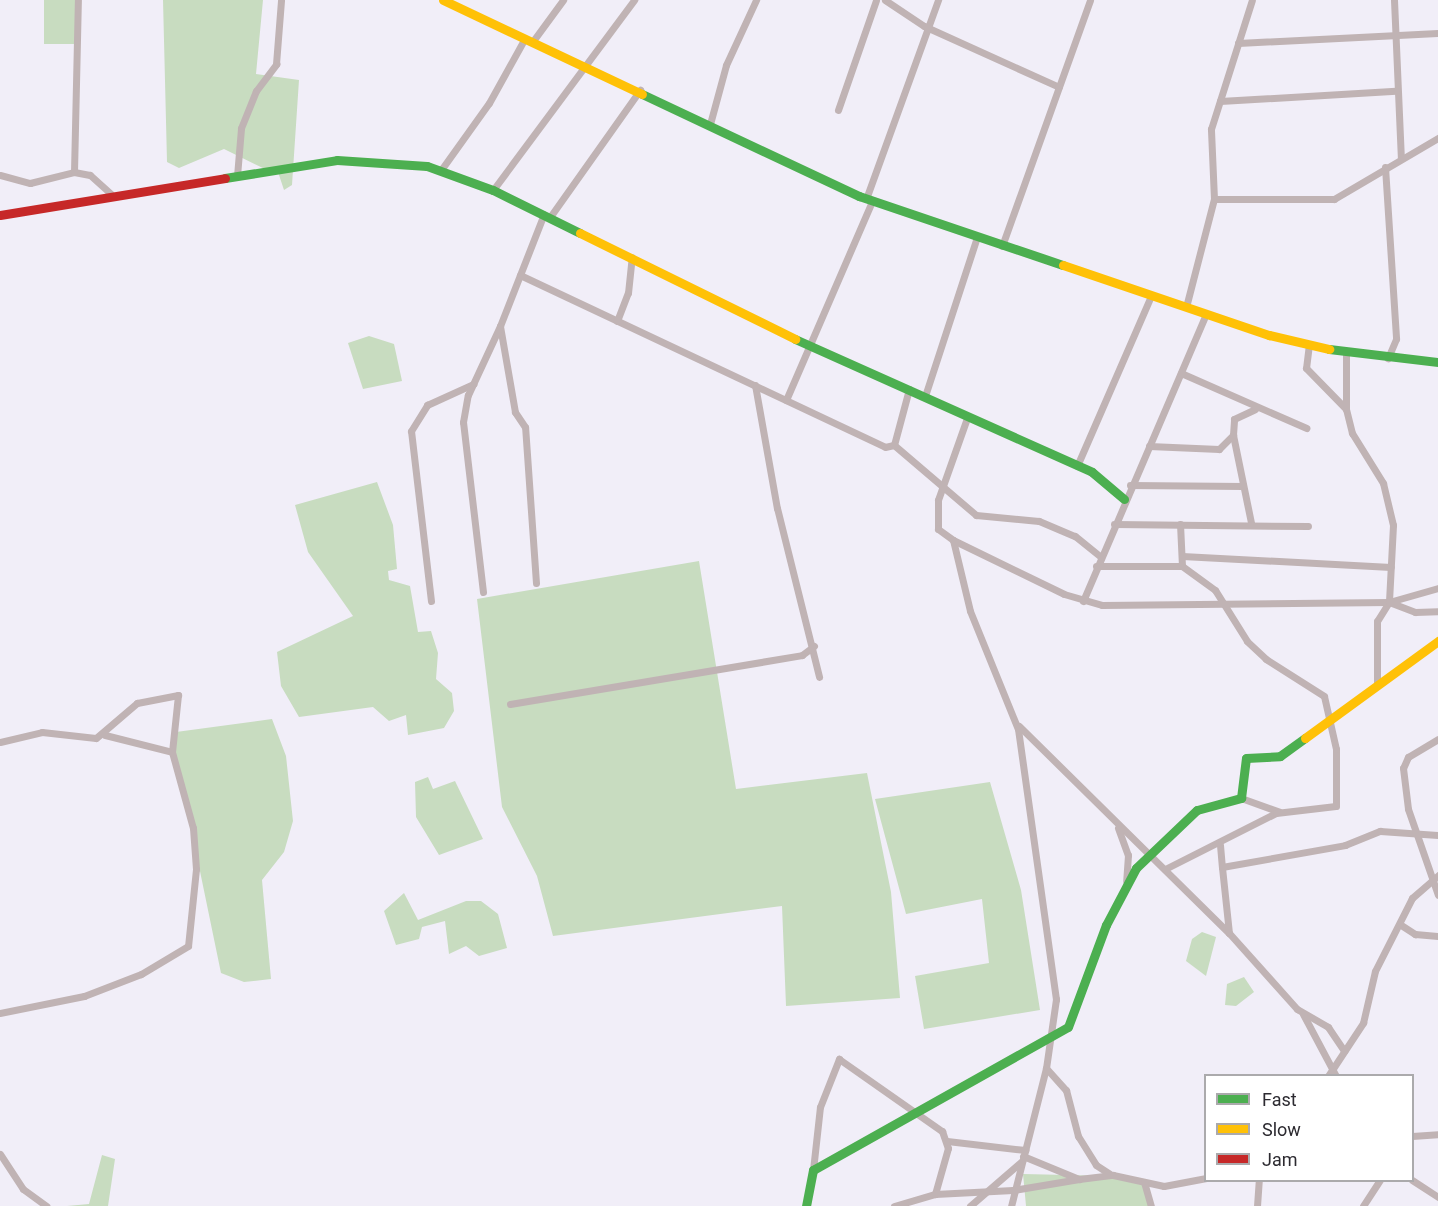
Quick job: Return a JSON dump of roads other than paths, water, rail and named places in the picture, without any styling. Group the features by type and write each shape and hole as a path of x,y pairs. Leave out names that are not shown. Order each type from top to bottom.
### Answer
{"street":[{"path":"74,172 78,0"},
{"path":"237,176 242,128 256,91 276,64 281,0"},
{"path":"443,0 587,64 869,200 1151,296 1309,344 1388,358 1438,362"},
{"path":"441,170 489,103 529,39 563,0"},
{"path":"493,190 634,0"},
{"path":"710,124 726,65 756,0"},
{"path":"838,110 876,0"},
{"path":"885,0 924,26 1059,87"},
{"path":"786,400 811,346 869,200 924,26 938,0"},
{"path":"1002,246 1090,0"},
{"path":"1186,307 1214,199 1211,129 1252,0"},
{"path":"1394,0 1396,91 1401,158"},
{"path":"1238,43 1438,33"},
{"path":"483,592 463,422 472,384 500,326 547,216 640,90"},
{"path":"1220,101 1396,91"},
{"path":"1214,199 1334,199 1438,138"},
{"path":"0,215 111,194 337,160 441,170 493,190 811,346 1077,466 1112,484 1124,499"},
{"path":"1385,167 1396,339 1388,358"},
{"path":"0,175 30,183 74,172 90,175 111,194"},
{"path":"926,396 976,237"},
{"path":"617,321 628,293 632,257"},
{"path":"520,275 885,447 894,445"},
{"path":"1077,466 1151,296"},
{"path":"1083,601 1130,485 1149,447 1206,314"},
{"path":"500,326 515,412 525,427 536,583"},
{"path":"1309,344 1306,368 1346,409"},
{"path":"1346,352 1346,409 1352,433 1383,483 1393,525 1389,602 1377,621 1377,682"},
{"path":"1181,373 1255,409 1306,428"},
{"path":"431,601 411,431 427,405 472,384"},
{"path":"755,386 777,508 814,646 819,677"},
{"path":"894,445 909,389"},
{"path":"1251,523 1233,435 1234,419 1255,409"},
{"path":"967,418 943,484 938,529 953,540 1083,601 1389,602 1438,588"},
{"path":"1149,447 1219,449 1233,435"},
{"path":"894,445 943,484 976,515 1039,521 1075,536 1100,556"},
{"path":"1130,485 1243,486"},
{"path":"1114,524 1251,523 1308,526"},
{"path":"1180,524 1182,566"},
{"path":"953,540 970,611 1016,722 1056,999 1046,1068 1013,1190 1011,1206"},
{"path":"1182,556 1391,567"},
{"path":"1096,566 1182,566 1226,603 1260,653 1324,696 1336,749 1336,806 1280,812 1220,845 1165,869"},
{"path":"1389,602 1415,612 1438,611"},
{"path":"1241,798 1245,758 1278,757 1377,682 1438,641"},
{"path":"510,704 802,655 814,646"},
{"path":"0,1012 84,996 141,974 188,946 195,907 193,828 172,752 178,695 137,703 105,735"},
{"path":"1016,722 1117,826 1150,854 1229,933 1303,1014 1332,1074"},
{"path":"0,742 42,732 90,738 105,735 172,752"},
{"path":"1438,739 1416,749 1404,764 1414,831 1435,878 1438,895"},
{"path":"1126,881 1150,854 1197,810 1241,798 1280,812"},
{"path":"813,1170 1052,1039 1071,1023 1126,881 1128,855 1117,826"},
{"path":"1222,867 1345,844 1380,831 1414,831 1438,835"},
{"path":"1220,845 1229,933"},
{"path":"1332,1074 1363,1023 1375,971 1401,925 1412,898 1435,878"},
{"path":"1401,925 1415,934 1438,936"},
{"path":"1303,1014 1328,1027 1344,1051"},
{"path":"806,1206 813,1170 820,1107 839,1059 918,1114 947,1141 1023,1156 1079,1179"},
{"path":"1046,1068 1066,1090 1072,1124 1088,1152 1113,1175"},
{"path":"1414,1136 1438,1134"},
{"path":"935,1194 947,1141"},
{"path":"0,1154 22,1189 46,1206"},
{"path":"970,1206 1023,1156"},
{"path":"894,1206 935,1194 1013,1190 1113,1175 1164,1186 1204,1178"},
{"path":"1414,1181 1438,1197"},
{"path":"1144,1182 1151,1206"},
{"path":"1257,1206 1258,1182"},
{"path":"1363,1206 1379,1182"}]}
